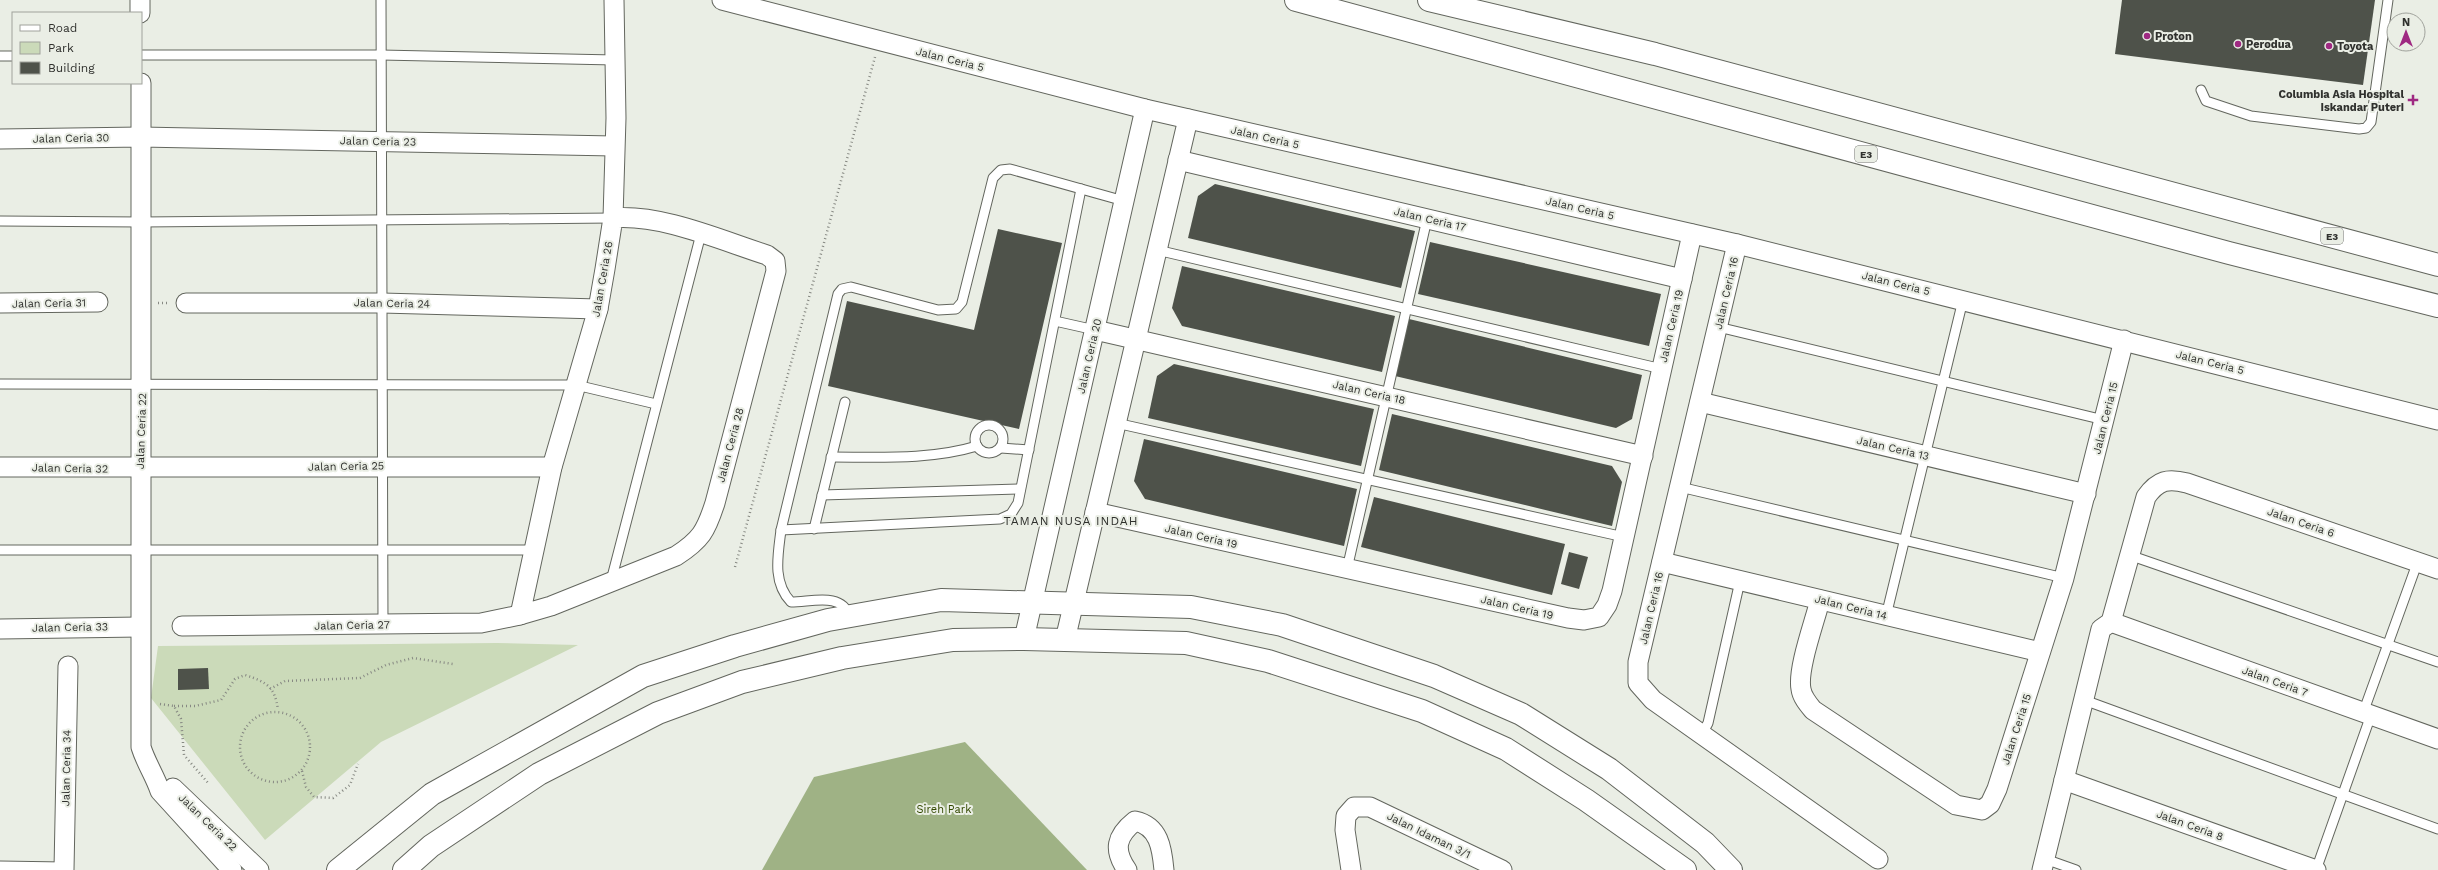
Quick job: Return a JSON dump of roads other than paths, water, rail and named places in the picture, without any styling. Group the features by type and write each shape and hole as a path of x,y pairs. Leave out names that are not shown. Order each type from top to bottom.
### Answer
{"main road":[{"name":"E3","path":"1296,0 2221,251 2438,306"},
{"name":"E3","path":"1429,0 1663,56 2438,265"},
{"path":"338,870 432,794 643,676 735,646 849,617 941,600 1191,607 1282,625 1434,676 1520,714 1609,769 1705,843 1732,870"},
{"path":"404,870 430,846 539,774 658,713 742,682 842,658 954,640 1024,639 1186,643 1268,661 1422,711 1506,749 1586,800 1685,870"}],"street":[{"path":"140,0 140,12"},
{"name":"Jalan Ceria 26","path":"535,550 552,467 598,309 613,218 615,60 614,0"},
{"name":"Jalan Ceria 5","path":"722,0 1145,110 1738,244 2438,420"},
{"name":"Jalan Ceria 22","path":"141,84 142,384 139,468 141,747 147,766 155,776 160,791 232,870"},
{"name":"Jalan Ceria 20","path":"1024,639 1145,110"},
{"path":"1065,640 1188,119"},
{"name":"Jalan Ceria 23","path":"141,137 614,146"},
{"name":"Jalan Ceria 30","path":"0,139 141,137"},
{"name":"Jalan Ceria 17","path":"1178,160 1682,279"},
{"name":"Jalan Ceria 28","path":"520,615 551,606 676,556 693,545 703,534 715,503 776,271 775,261 768,255 701,234 644,219 631,216 613,218"},
{"name":"Jalan Ceria 19","path":"1096,512 1568,618 1584,620 1599,617 1607,606 1624,537 1692,234"},
{"name":"Jalan Ceria 16","path":"1738,244 1638,662 1638,683 1653,700 1878,859"},
{"name":"Jalan Ceria 31","path":"0,303 98,302"},
{"name":"Jalan Ceria 24","path":"186,303 382,303 598,309"},
{"name":"Jalan Ceria 18","path":"1095,330 1387,396 1642,456"},
{"name":"Jalan Ceria 15","path":"1820,600 1801,675 1801,689 1805,701 1825,720 1956,804 1969,809 1982,810 1990,804 2064,578 2124,340"},
{"name":"Jalan Ceria 13","path":"1700,402 2086,494"},
{"name":"Jalan Ceria 25","path":"139,468 382,466 552,467"},
{"name":"Jalan Ceria 32","path":"0,467 139,468"},
{"name":"Jalan Ceria 6","path":"2129,556 2146,497 2153,487 2162,481 2174,480 2187,483 2438,568"},
{"path":"520,615 535,550"},
{"path":"2044,864 2101,628 2111,622 2129,556"},
{"name":"Jalan Ceria 14","path":"1662,562 2040,652"},
{"name":"Jalan Ceria 27","path":"182,626 480,623 520,615"},
{"name":"Jalan Ceria 7","path":"2111,622 2438,739"},
{"name":"Jalan Ceria 33","path":"0,629 140,627"},
{"name":"Jalan Ceria 34","path":"64,868 68,666"},
{"name":"Jalan Ceria 22","path":"155,776 170,785 259,870"},
{"name":"Jalan Ceria 8","path":"2064,780 2316,870"},
{"name":"Jalan Idaman 3/1","path":"1351,870 1345,830 1346,816 1354,808 1370,807 1502,870"},
{"path":"1127,870 1120,860 1118,841 1123,830 1135,821 1146,823 1155,833 1162,850 1164,870"}],"lane":[{"path":"381,0 383,625"},
{"path":"2201,90 2206,101 2251,116 2359,129 2366,128 2371,122 2388,0"},
{"path":"142,55 381,55 615,60"},
{"path":"0,56 12,56"},
{"path":"849,617 847,608 840,602 830,600 791,602 784,594 776,569 781,530 838,294 842,289 850,287 938,310 956,309 962,302 993,178 1001,170 1010,169 1124,201"},
{"path":"781,530 1000,519 1011,514 1018,502 1081,189"},
{"path":"0,221 141,222 613,218"},
{"path":"1347,569 1427,219"},
{"path":"611,581 701,234"},
{"path":"1157,250 1662,370"},
{"path":"1886,616 1963,300"},
{"path":"1055,321 1095,330"},
{"path":"1718,328 2104,420"},
{"path":"0,384 576,385 656,404"},
{"path":"814,529 845,402"},
{"path":"1116,423 1624,537"},
{"path":"977,446 976,432 988,424 998,426 1004,434 1003,444 1000,448"},
{"path":"832,457 928,455 957,452 977,446 988,453 1000,448 1029,450"},
{"path":"1680,487 2064,578"},
{"path":"822,495 1020,489"},
{"path":"0,550 535,550"},
{"path":"2129,556 2438,662"},
{"path":"2316,870 2343,796 2388,644 2418,561"},
{"path":"1702,734 1708,723 1740,581"},
{"path":"2084,700 2343,796 2438,829"},
{"path":"2044,864 2076,870"},
{"path":"0,866 64,868"}],"place":[{"name":"Proton","path":"2147,36"},
{"name":"Perodua","path":"2238,44"},
{"name":"Toyota","path":"2329,46"},
{"name":"Columbia Asia Hospital Iskandar Puteri","path":"2413,100"}],"district":[{"name":"TAMAN NUSA INDAH","path":"1071,521"}],"park label":[{"name":"Sireh Park","path":"944,809"}]}
